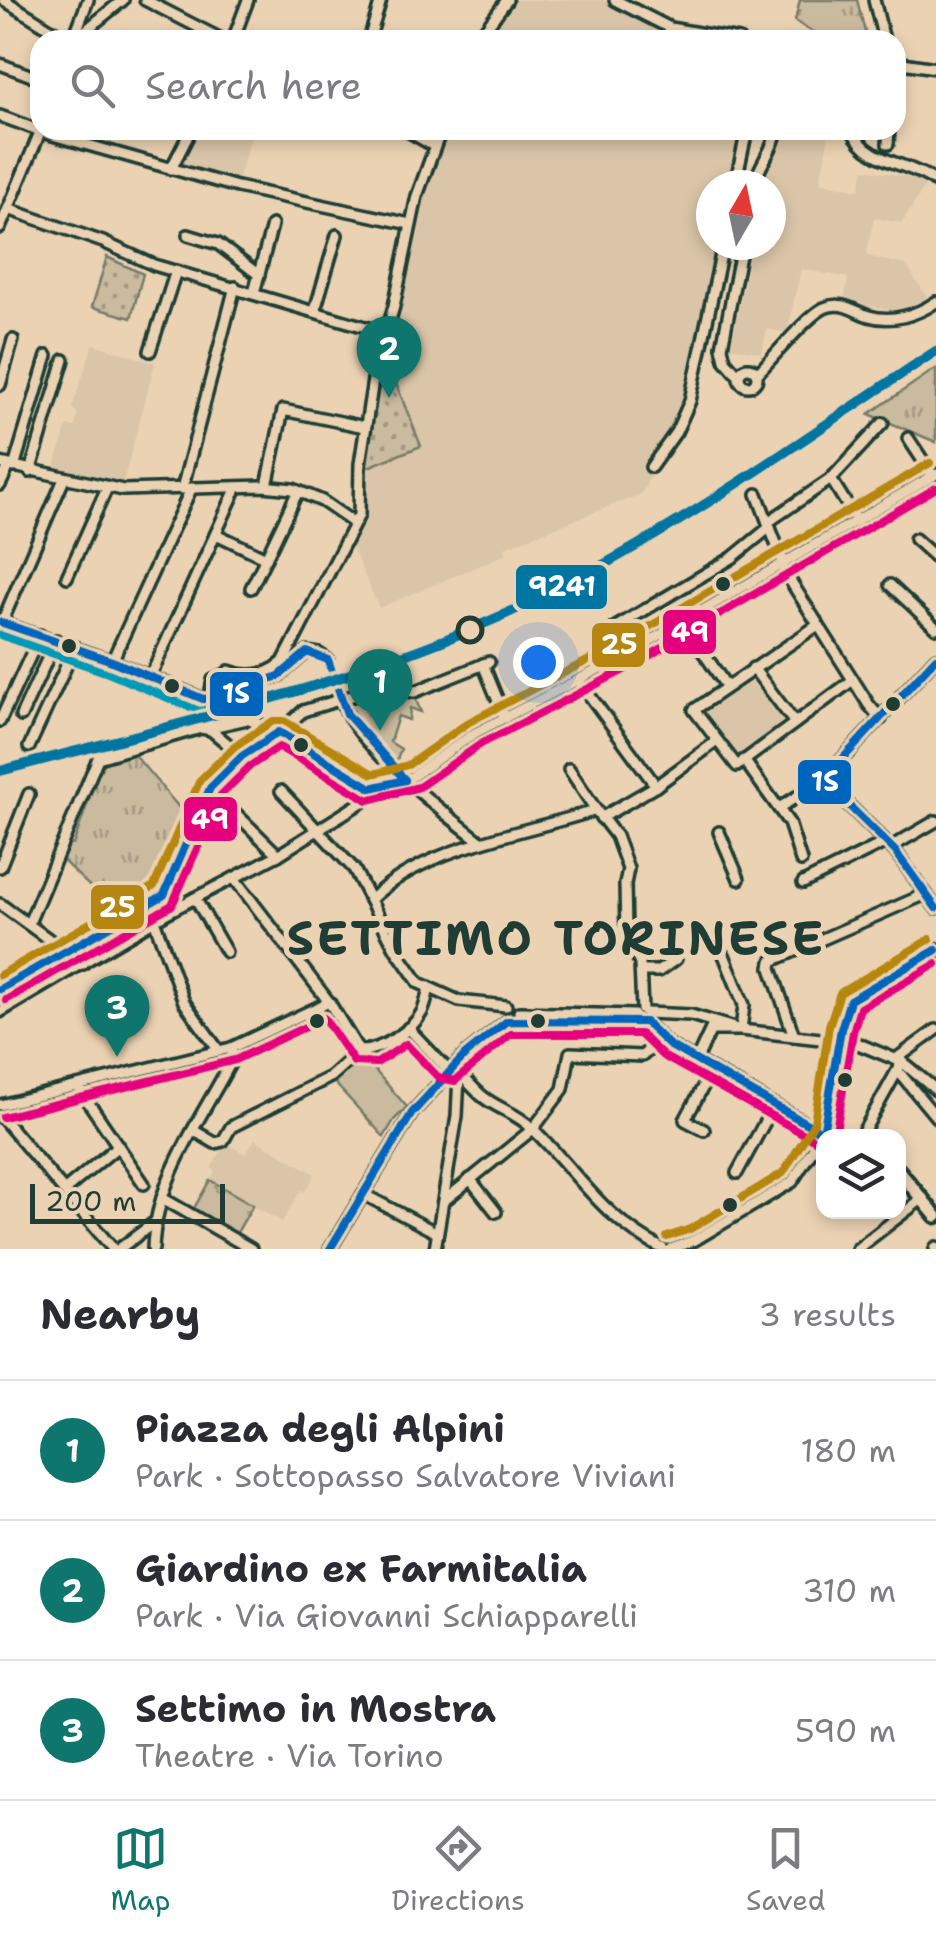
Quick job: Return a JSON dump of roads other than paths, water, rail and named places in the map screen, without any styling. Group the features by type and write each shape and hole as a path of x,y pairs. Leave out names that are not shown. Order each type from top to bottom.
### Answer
{"main road":[{"path":"827,1129 839,1040 850,1000 936,950"},
{"path":"906,1179 936,1216"}],"street":[{"path":"4,0 55,30"},
{"path":"76,30 88,0"},
{"path":"100,0 113,9"},
{"path":"85,30 123,0"},
{"path":"144,0 202,30"},
{"path":"237,30 248,0"},
{"path":"484,30 507,0"},
{"path":"615,0 682,30"},
{"path":"874,0 882,30"},
{"path":"370,30 377,1"},
{"path":"0,64 30,76"},
{"path":"906,64 936,68"},
{"path":"0,116 30,127"},
{"path":"0,228 37,140"},
{"path":"73,140 256,192 410,224"},
{"path":"171,168 186,140"},
{"path":"424,140 434,146"},
{"path":"64,479 1,622 112,660 200,697 213,693 221,698 231,684 282,662 360,511 359,476 375,370 410,224 436,140"},
{"path":"739,170 744,140"},
{"path":"759,170 775,140"},
{"path":"860,140 869,152 936,182"},
{"path":"888,140 888,144"},
{"path":"8,209 176,270 386,334"},
{"path":"254,292 272,225"},
{"path":"315,310 337,234"},
{"path":"188,236 218,244 259,275"},
{"path":"651,467 676,432 690,401 720,260"},
{"path":"739,260 722,347 725,360 742,384 748,386 756,382 757,374 809,320 826,308 846,306 868,316 887,318 911,315 936,302"},
{"path":"150,351 176,270"},
{"path":"112,660 186,489 235,287"},
{"path":"0,385 14,340"},
{"path":"0,486 47,356"},
{"path":"30,472 64,360"},
{"path":"266,486 282,410 365,427"},
{"path":"616,627 732,558 769,524 831,479 884,423"},
{"path":"0,1012 170,911 278,856 372,792 405,780 505,718 579,681 935,475 908,438"},
{"path":"8,465 107,488 266,486 298,491 322,501 354,523"},
{"path":"831,479 857,521"},
{"path":"151,675 238,487"},
{"path":"67,577 107,488"},
{"path":"251,588 298,491"},
{"path":"756,494 783,565 853,680 881,718"},
{"path":"216,534 266,558"},
{"path":"916,539 936,558"},
{"path":"890,586 936,628"},
{"path":"683,622 726,686"},
{"path":"801,860 780,808 717,741 694,710 818,625"},
{"path":"0,720 40,635"},
{"path":"21,716 56,640"},
{"path":"29,748 75,647"},
{"path":"213,693 214,680 231,684 285,673 307,652 328,660"},
{"path":"780,808 823,780 936,658"},
{"path":"0,989 164,895 210,788 242,756 314,705 378,688 414,692 486,663 505,718"},
{"path":"753,668 795,723"},
{"path":"741,763 853,680"},
{"path":"579,681 656,786"},
{"path":"342,704 351,720 405,780 481,842"},
{"path":"29,923 98,758 247,718 280,732 372,792"},
{"path":"206,728 242,756"},
{"path":"370,900 396,878 481,842 599,814 656,786 717,741"},
{"path":"569,769 616,836 627,864 626,932 641,971 641,1016 669,1045 816,1129"},
{"path":"823,780 889,844 936,908"},
{"path":"210,788 278,856"},
{"path":"281,790 354,869 396,950 418,983 460,1001 514,1006 514,1018"},
{"path":"0,866 29,794"},
{"path":"803,883 936,821"},
{"path":"719,832 739,879"},
{"path":"234,878 329,1002 358,1052"},
{"path":"794,1036 772,961 926,894"},
{"path":"164,895 170,911"},
{"path":"195,898 226,952"},
{"path":"0,904 83,964"},
{"path":"154,920 184,1002 219,1052"},
{"path":"724,955 744,1005 741,1030"},
{"path":"641,971 659,971 676,959"},
{"path":"193,1130 215,1143 223,1141 231,1128 255,1113 330,1077 358,1052 371,1052 408,1028 423,1011 428,988"},
{"path":"0,1106 219,1052 329,1002"},
{"path":"330,1249 412,1113 456,1072 466,1054 514,1018 691,1015 711,1025 741,1030 856,1042 899,1064 936,1090"},
{"path":"696,1061 711,1025"},
{"path":"408,1028 446,1068 533,1129 616,1220 663,1249"},
{"path":"865,1129 899,1064 936,1030"},
{"path":"650,1049 655,1031"},
{"path":"445,1200 533,1129 564,1089 570,1053 642,1056 650,1049 669,1045"},
{"path":"153,1249 154,1222 162,1198 193,1130 233,1058 231,1048"},
{"path":"899,1064 936,1117"},
{"path":"704,1130 685,1120 712,1070"},
{"path":"435,1249 457,1111 456,1072"},
{"path":"78,1086 144,1184"},
{"path":"457,1111 468,1099 481,1095"},
{"path":"737,1173 774,1105"},
{"path":"0,1114 116,1249 154,1222"},
{"path":"64,1190 118,1146"},
{"path":"670,1249 695,1240 792,1182 816,1149"},
{"path":"470,1180 496,1212"},
{"path":"363,1194 437,1233"},
{"path":"162,1198 250,1249"},
{"path":"857,1249 923,1198"}],"tunnel":[{"path":"328,660 342,703"}],"place":[{"name":"Giardino ex Farmitalia","path":"389,398"},
{"name":"Piazza degli Alpini","path":"380,731"},
{"name":"Settimo in Mostra","path":"117,1057"}],"district":[{"name":"SETTIMO TORINESE","path":"556,938"}]}
